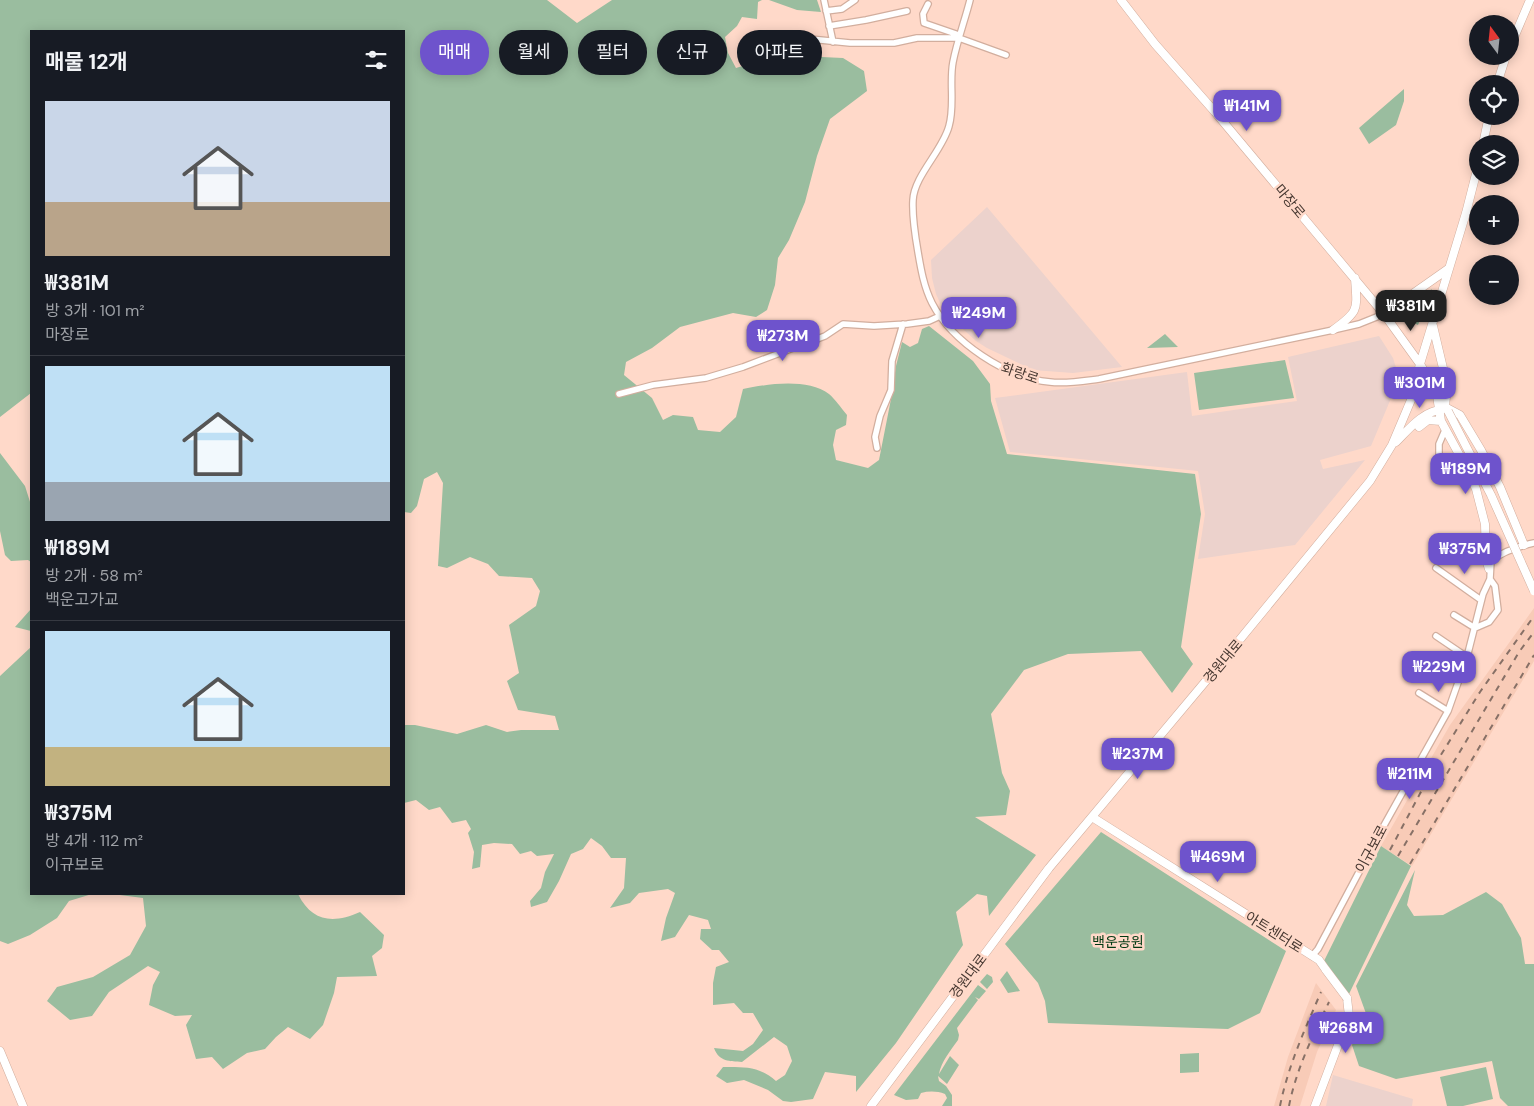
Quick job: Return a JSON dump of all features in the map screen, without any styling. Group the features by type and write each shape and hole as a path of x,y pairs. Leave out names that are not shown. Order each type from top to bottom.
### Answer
{"main road":[{"name":"마장로","path":"1121,0 1155,44 1355,278 1420,364 1491,495 1534,591"},
{"path":"1519,26 1530,0"},
{"name":"경원대로","path":"871,1106 1049,868 1362,492 1392,445 1411,400 1473,185"},
{"path":"1384,314 1448,269"},
{"path":"1333,330 1351,317 1355,310 1355,278"},
{"path":"1432,324 1446,386 1441,421 1476,489 1485,524 1486,559 1489,569"},
{"path":"1392,445 1426,415 1444,409 1460,415 1500,487 1524,545"},
{"path":"1392,445 1428,420 1441,421"},
{"name":"아트센터로","path":"1092,818 1319,960 1347,998 1349,1016 1315,1106"},
{"path":"0,1051 23,1106"}],"street":[{"path":"824,0 832,42"},
{"path":"826,11 842,9 855,0"},
{"name":"화랑로","path":"970,0 952,63 950,124 946,136 917,184 913,198 916,240 924,284 940,316 958,337 996,365 1025,378 1050,382 1076,382 1099,379 1333,330 1358,324 1384,314"},
{"path":"928,4 923,14 924,23 956,34 959,38"},
{"path":"829,26 907,11"},
{"path":"822,41 850,44 894,43 917,38 959,38 1006,55"},
{"path":"619,394 653,386 706,378 743,367 825,336 843,324 874,326 903,324 929,321 940,316"},
{"path":"877,448 875,437 880,416 891,390 892,361 903,324"},
{"path":"1439,476 1440,444 1446,430"},
{"path":"1489,569 1491,561 1496,557 1524,545 1534,543"},
{"path":"1436,568 1482,600"},
{"name":"이규보로","path":"1312,956 1318,949 1372,847 1448,711 1467,657 1482,600 1490,579 1489,569"},
{"path":"1454,614 1474,628 1489,622 1498,610 1495,586 1490,579"},
{"path":"1436,636 1467,657"},
{"path":"1419,693 1448,711"}],"shaded area":[{"path":"987,207 1122,367 1073,373 1033,370 987,348 976,341 952,319 942,307 936,294 932,278 931,260"},
{"path":"1379,336 1393,358 1397,371 1397,384 1371,446 1320,460 1323,469 1365,460 1295,545 1198,559 1205,514 1198,471 1010,452 995,398 1187,372 1192,416 1297,401 1288,357"},
{"path":"1534,608 1534,661 1412,866 1381,846 1450,725"},
{"path":"1316,983 1336,1010 1317,1052 1300,1106 1274,1106 1288,1057"},
{"path":"1333,1075 1413,1099 1412,1106 1326,1106"}],"green space":[{"path":"0,0 547,0 577,23 612,0 762,0 758,2 757,19 742,17 737,26 727,35 727,30 657,30 657,75 727,75 727,48 737,68 737,75 822,75 822,57 843,58 864,71 867,91 830,119 817,156 805,202 789,240 778,258 775,285 767,310 756,317 733,313 680,327 652,348 626,362 624,375 652,398 663,420 673,415 693,417 698,430 720,432 736,417 743,389 775,384 799,384 820,389 829,394 847,415 846,425 836,430 833,445 836,460 868,468 879,460 902,342 910,347 918,343 922,329 929,326 973,361 990,384 991,401 1007,454 1195,474 1201,514 1181,647 1193,664 1172,693 1141,651 1068,654 1024,670 991,714 1002,773 1010,791 1006,815 975,817 1036,855 989,916 987,896 977,894 956,912 963,945 896,1043 856,1092 856,1076 825,1072 813,1099 791,1102 783,1101 768,1090 744,1080 727,1083 716,1076 723,1067 745,1067 764,1072 776,1081 785,1075 792,1061 787,1046 774,1037 742,1062 725,1060 716,1053 714,1048 743,1051 753,1044 763,1030 753,1013 743,1013 734,1003 713,1005 713,983 716,967 729,962 719,950 712,950 700,939 701,929 711,929 708,920 689,915 675,937 661,941 666,918 675,893 668,889 639,893 630,903 610,908 624,888 626,858 611,858 602,846 591,838 583,849 571,854 547,902 531,907 530,901 541,888 545,872 554,854 537,856 531,851 520,854 512,844 494,843 482,845 480,867 472,869 474,852 468,833 471,829 466,820 452,823 440,807 429,810 416,800 405,803 405,725 415,725 457,734 486,725 507,732 559,730 555,716 518,710 507,681 519,673 509,625 536,606 540,591 532,578 499,576 488,564 470,557 447,568 438,566 443,483 437,472 424,479 417,506 411,513 405,512 405,30 30,30 30,394 0,417"},
{"path":"769,0 817,0 821,12 797,10"},
{"path":"1404,89 1404,101 1396,125 1369,144 1359,128"},
{"path":"1432,289 1418,325 1410,321 1402,309"},
{"path":"1165,334 1178,347 1147,348"},
{"path":"1285,360 1294,398 1199,410 1194,373"},
{"path":"0,453 25,486 30,502 30,561 11,561 5,555 0,531"},
{"path":"30,610 30,631 15,627"},
{"path":"30,648 30,895 89,895 69,901 57,918 30,935 8,944 0,941 0,676"},
{"name":"백운공원","path":"1101,832 1286,951 1260,1013 1228,1029 1048,1023 1045,1001 1038,983 1005,944"},
{"path":"1381,846 1411,866 1349,994 1324,961"},
{"path":"1415,870 1407,905 1414,916 1443,915 1486,892 1502,904 1521,938 1525,964 1534,964 1534,1106 1508,1106 1500,1098 1492,1061 1396,1079 1359,1066 1352,1045 1368,1019 1356,986"},
{"path":"120,895 299,895 310,910 324,918 341,918 360,912 384,935 382,948 372,956 377,976 337,977 334,993 323,1025 310,1039 288,1027 265,1049 247,1053 223,1069 212,1057 196,1059 186,1025 192,1015 175,1016 149,1005 153,985 160,972 148,966 109,992 92,1016 70,1020 47,1001 57,987 93,977 130,955 146,926 143,898"},
{"path":"1007,971 1020,991 1008,993 1000,980"},
{"path":"987,974 992,977 993,982 987,989 980,982"},
{"path":"978,985 986,991 979,999 975,997 978,1000 957,1028 958,1040 944,1061 939,1074 950,1056 959,1065 947,1084 938,1076 939,1081 946,1086 952,1095 952,1106 942,1106 947,1098 945,1094 939,1092 921,1093 918,1099 906,1100 894,1095"},
{"path":"1199,1053 1199,1072 1180,1073 1180,1054"},
{"path":"1486,1067 1493,1099 1463,1106 1447,1106 1440,1077"}],"railway":[{"path":"1390,850 1439,758 1480,692 1534,616"},
{"path":"1398,856 1519,652 1534,632"},
{"path":"1410,864 1534,655"},
{"path":"1280,1106 1292,1062 1321,992"},
{"path":"1289,1106 1301,1066 1329,1002"}]}
